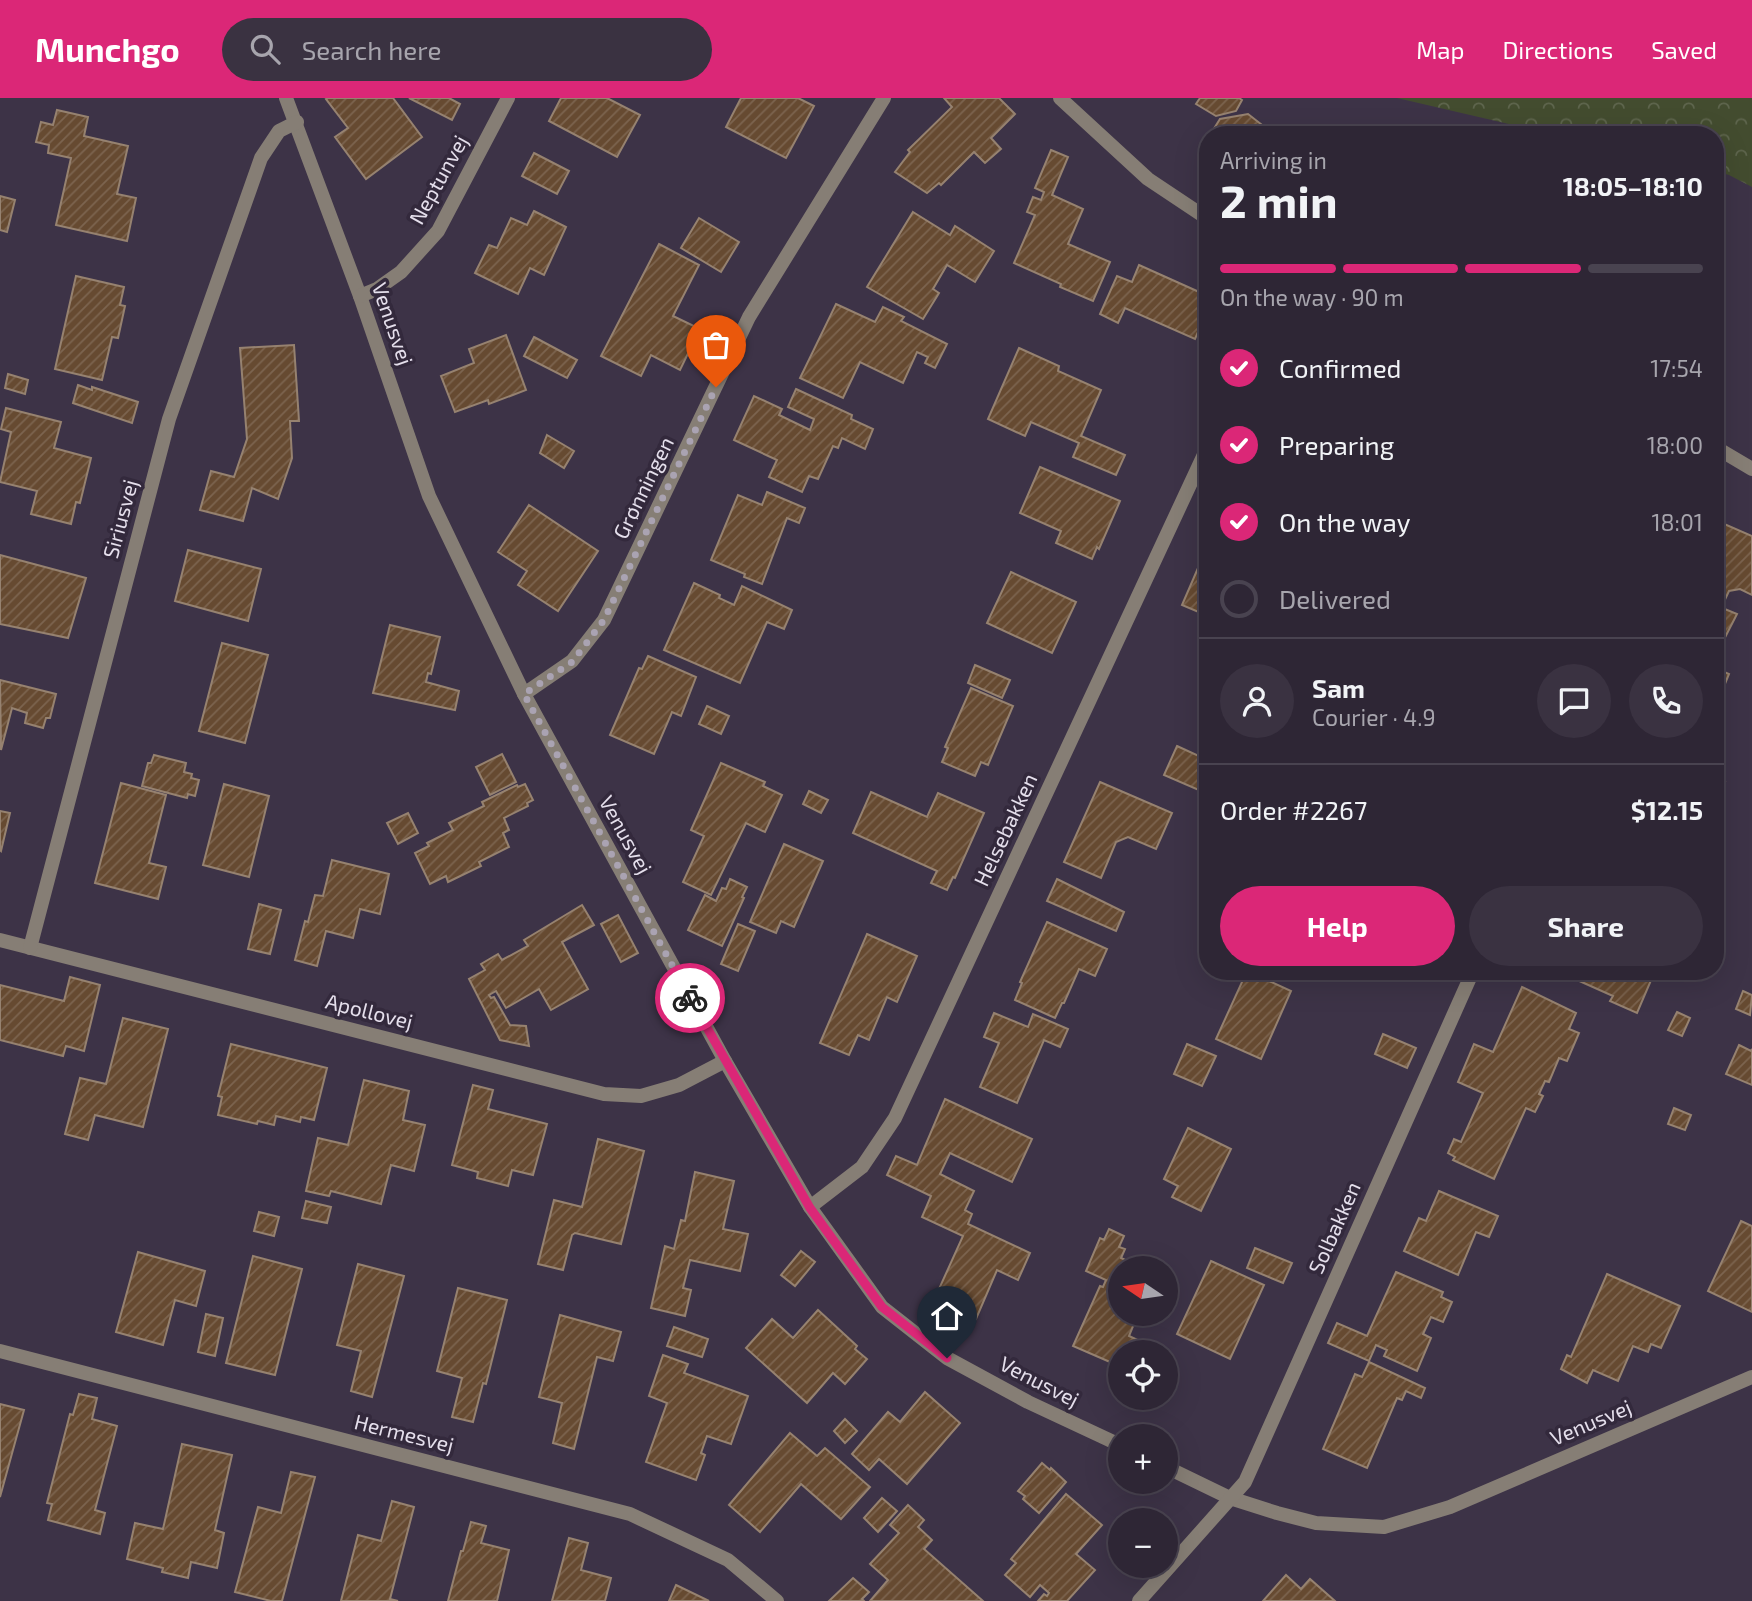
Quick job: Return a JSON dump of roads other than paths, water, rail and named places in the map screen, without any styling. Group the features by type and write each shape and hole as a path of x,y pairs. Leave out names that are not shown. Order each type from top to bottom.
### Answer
{"street":[{"name":"Venusvej","path":"286,98 360,296 429,496 524,694 725,1061 810,1208 882,1307 947,1358 1028,1402 1108,1440"},
{"name":"Neptunvej","path":"360,296 377,289 401,272 438,232 508,98"},
{"name":"Grønningen","path":"524,694 572,662 604,620 749,317 884,98"},
{"path":"1060,98 1148,179 1199,213"},
{"name":"Siriusvej","path":"30,948 169,419 261,158 279,131 297,122"},
{"path":"1724,452 1752,469"},
{"name":"Helsebakken","path":"810,1208 862,1167 895,1118 1199,465"},
{"name":"Apollovej","path":"0,940 604,1094 640,1096 666,1089 708,1072 725,1061"},
{"name":"Solbakken","path":"1139,1601 1245,1482 1469,980"},
{"name":"Hermesvej","path":"0,1351 630,1514 729,1560 777,1601"},
{"name":"Venusvej","path":"1178,1473 1230,1498 1277,1513 1316,1523 1384,1527 1450,1507 1752,1377"}]}
